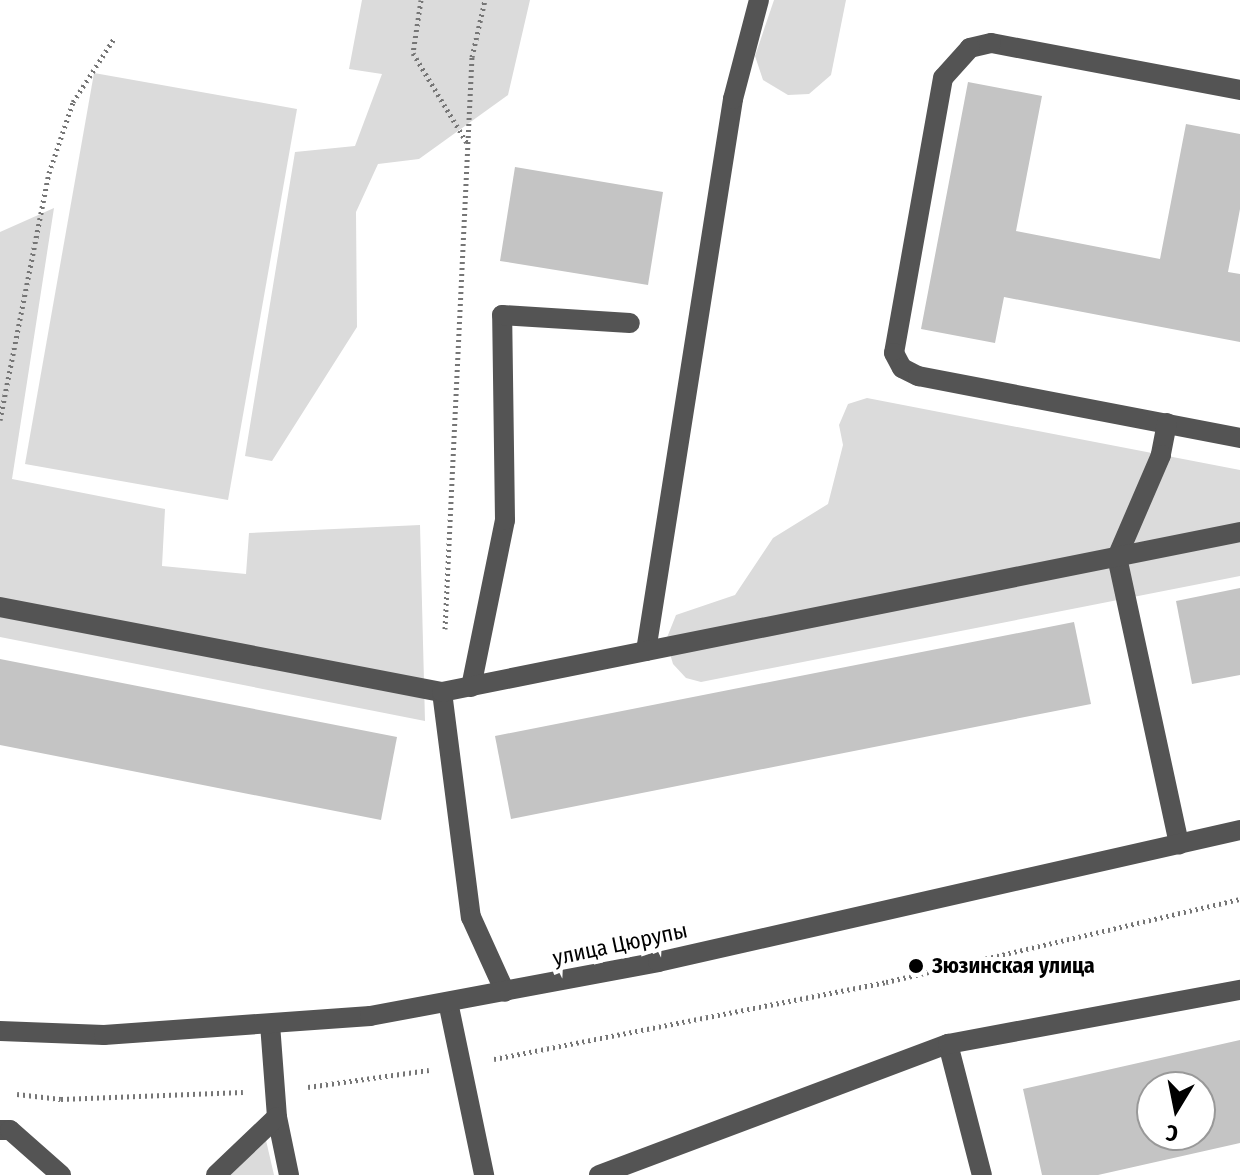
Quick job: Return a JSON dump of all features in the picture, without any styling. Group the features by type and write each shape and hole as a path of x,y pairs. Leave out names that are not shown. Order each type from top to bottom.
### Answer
{"street":[{"path":"646,651 733,99 759,0"},
{"path":"1240,90 991,43 970,48 943,78 894,335 894,353 902,368 918,376 1240,438"},
{"path":"471,687 505,520 502,315 630,323"},
{"path":"1167,423 1161,455 1117,557 1179,844"},
{"path":"0,607 442,692 1240,532"},
{"path":"442,692 471,917 505,992"},
{"name":"улица Цюрупы","path":"0,1031 104,1035 370,1016 505,992 1240,830"},
{"path":"599,1175 948,1044 1240,990"},
{"path":"448,1002 484,1175"},
{"path":"270,1024 277,1117 289,1175"},
{"path":"948,1044 982,1175"},
{"path":"216,1175 277,1117"},
{"path":"0,1130 10,1130 61,1175"}],"path":[{"path":"421,0 413,53 468,144"},
{"path":"442,692 472,57 485,0"},
{"path":"0,420 49,173 73,102 115,37"},
{"path":"0,1093 61,1099 277,1091 460,1066 886,982 1240,899"}],"shaded area":[{"path":"362,0 530,0 508,95 419,159 378,164 356,212 357,327 272,461 245,456 295,152 355,146 382,74 349,69"},
{"path":"774,0 846,0 831,75 809,94 788,95 763,80 755,56"},
{"path":"94,73 297,109 228,500 25,464"},
{"path":"54,208 12,479 165,509 162,566 246,574 249,533 420,525 425,721 0,637 0,232"},
{"path":"867,398 1240,470 1240,576 701,682 686,678 673,664 666,640 676,615 735,595 773,538 828,504 843,445 839,425 848,404"},
{"path":"265,1136 274,1175 228,1175"}],"building":[{"path":"968,82 1042,96 1016,231 1160,259 1186,124 1240,134 1240,209 1228,272 1240,274 1240,342 1004,297 995,343 921,329"},
{"path":"515,167 663,192 648,285 500,261"},
{"path":"1240,588 1240,675 1192,684 1176,601"},
{"path":"1074,622 1091,704 511,819 495,736"},
{"path":"0,659 397,737 381,820 0,745"},
{"path":"1240,1040 1240,1143 1216,1148 1216,1071 1136,1071 1136,1151 1204,1151 1098,1175 1042,1175 1023,1089"}],"place":[{"name":"Зюзинская улица","path":"916,966"}]}
